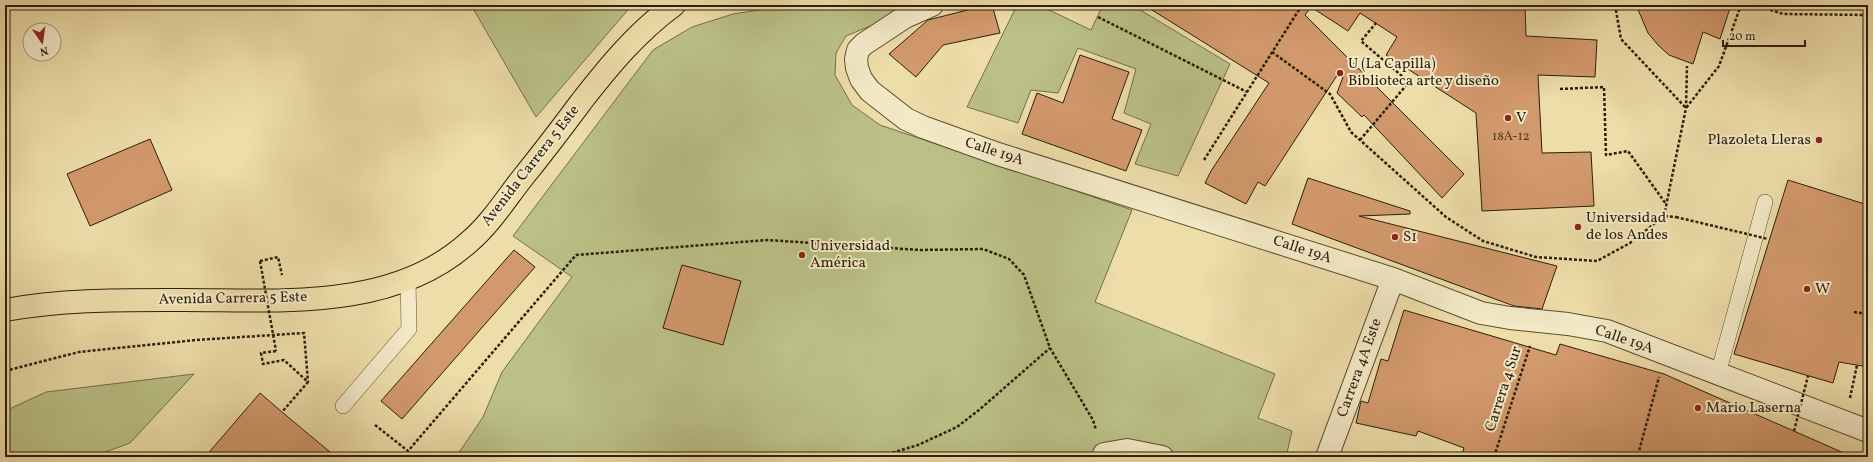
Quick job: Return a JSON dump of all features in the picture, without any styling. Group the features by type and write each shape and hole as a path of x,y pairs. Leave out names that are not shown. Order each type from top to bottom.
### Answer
{"main road":[{"name":"Avenida Carrera 5 Este","path":"5,310 82,301 284,301 362,292 385,288 408,280 437,266 454,255 475,236 501,207 608,68 649,24 674,5"}],"street":[{"name":"Calle 19A","path":"932,5 905,16 864,44 858,50 856,59 861,80 870,91 906,119 947,137 998,154 1393,279 1481,313 1510,318 1568,324 1607,331 1868,431"},
{"name":"Carrera 4A Este","path":"1327,457 1393,279"},
{"path":"1100,456 1127,450 1162,457"}],"lane":[{"path":"1718,374 1766,202"},
{"path":"343,406 409,329 408,280"}],"path":[{"path":"1204,160 1302,5"},
{"path":"1615,5 1621,40 1686,108"},
{"path":"1686,108 1719,66 1741,5"},
{"path":"1756,5 1783,14 1867,15 1865,5"},
{"path":"1098,17 1247,92"},
{"path":"1360,140 1409,82 1361,41 1376,23"},
{"path":"1272,52 1330,94 1351,132 1446,217 1483,241 1536,257 1597,260 1630,243 1664,216 1686,108 1687,66"},
{"path":"1560,89 1604,87 1606,154 1628,151 1666,204"},
{"path":"1664,216 1676,217 1768,239"},
{"path":"375,425 408,451 576,255 767,240 920,250 983,249 1009,259 1024,275 1050,348 1093,420 1100,456"},
{"path":"281,272 278,257 260,261 276,351 261,353 263,364 284,360 308,382"},
{"path":"1854,312 1868,314"},
{"path":"5,371 79,352 196,340 304,333 308,382 282,412"},
{"name":"Carrera 4 Sur","path":"1494,457 1530,344"},
{"path":"878,457 918,445 957,427 979,410 1050,348"},
{"path":"1848,405 1857,365"},
{"path":"1638,455 1660,371"},
{"path":"1794,431 1808,376"}],"green space":[{"path":"471,5 526,5 529,10 538,5 632,5 536,117"},
{"name":"Universidad América","path":"791,5 913,5 875,24 846,36 836,53 835,75 852,105 880,125 1132,210 1095,302 1275,374 1258,418 1292,431 1286,457 456,457 483,417 502,372 572,277 513,236 653,50 692,27 733,14"},
{"path":"1017,5 1046,5 1045,8 1091,30 1103,5 1132,5 1230,64 1178,176 1135,164 1151,124 1124,113 1136,69 1078,48 1058,93 1031,90 1018,123 967,107"},
{"path":"194,374 130,443 92,457 5,457 5,411 46,392"}],"building":[{"path":"992,5 1000,33 943,45 916,77 889,54 928,20"},
{"path":"1144,5 1525,5 1526,36 1597,40 1595,77 1538,75 1542,153 1591,152 1594,206 1482,211 1476,113 1386,55 1397,37 1360,13 1348,31 1311,7 1305,15 1464,174 1442,198 1364,115 1362,117 1337,93 1343,77 1338,74 1265,186 1258,182 1246,204 1205,183 1211,171 1269,83"},
{"path":"1636,5 1731,5 1720,39 1703,32 1693,64 1669,55 1658,45 1648,33"},
{"path":"1080,55 1129,72 1112,119 1142,130 1126,171 1022,134 1037,93 1063,103"},
{"path":"150,139 172,190 90,226 67,174"},
{"name":"S1","path":"1308,178 1410,211 1410,214 1359,216 1557,266 1542,309 1514,306 1292,224"},
{"name":"W","path":"1788,180 1868,205 1868,367 1839,362 1833,383 1734,354"},
{"path":"514,250 535,267 402,419 381,401"},
{"path":"682,265 741,281 723,345 663,328"},
{"path":"1404,310 1556,355 1560,344 1664,374 1853,457 1461,457 1464,448 1418,431 1416,436 1356,423 1361,401 1368,403 1381,359 1388,361"},
{"path":"260,393 282,412 336,457 205,457"}],"place":[{"name":"U (La Capilla) Biblioteca arte y diseño","path":"1340,73"},
{"name":"V","path":"1508,118"},
{"name":"Plazoleta Lleras","path":"1819,140"},
{"name":"Universidad de los Andes","path":"1578,227"},
{"name":"S1","path":"1395,237"},
{"name":"Universidad América","path":"802,255"},
{"name":"W","path":"1807,289"},
{"name":"Mario Laserna","path":"1698,408"}]}
